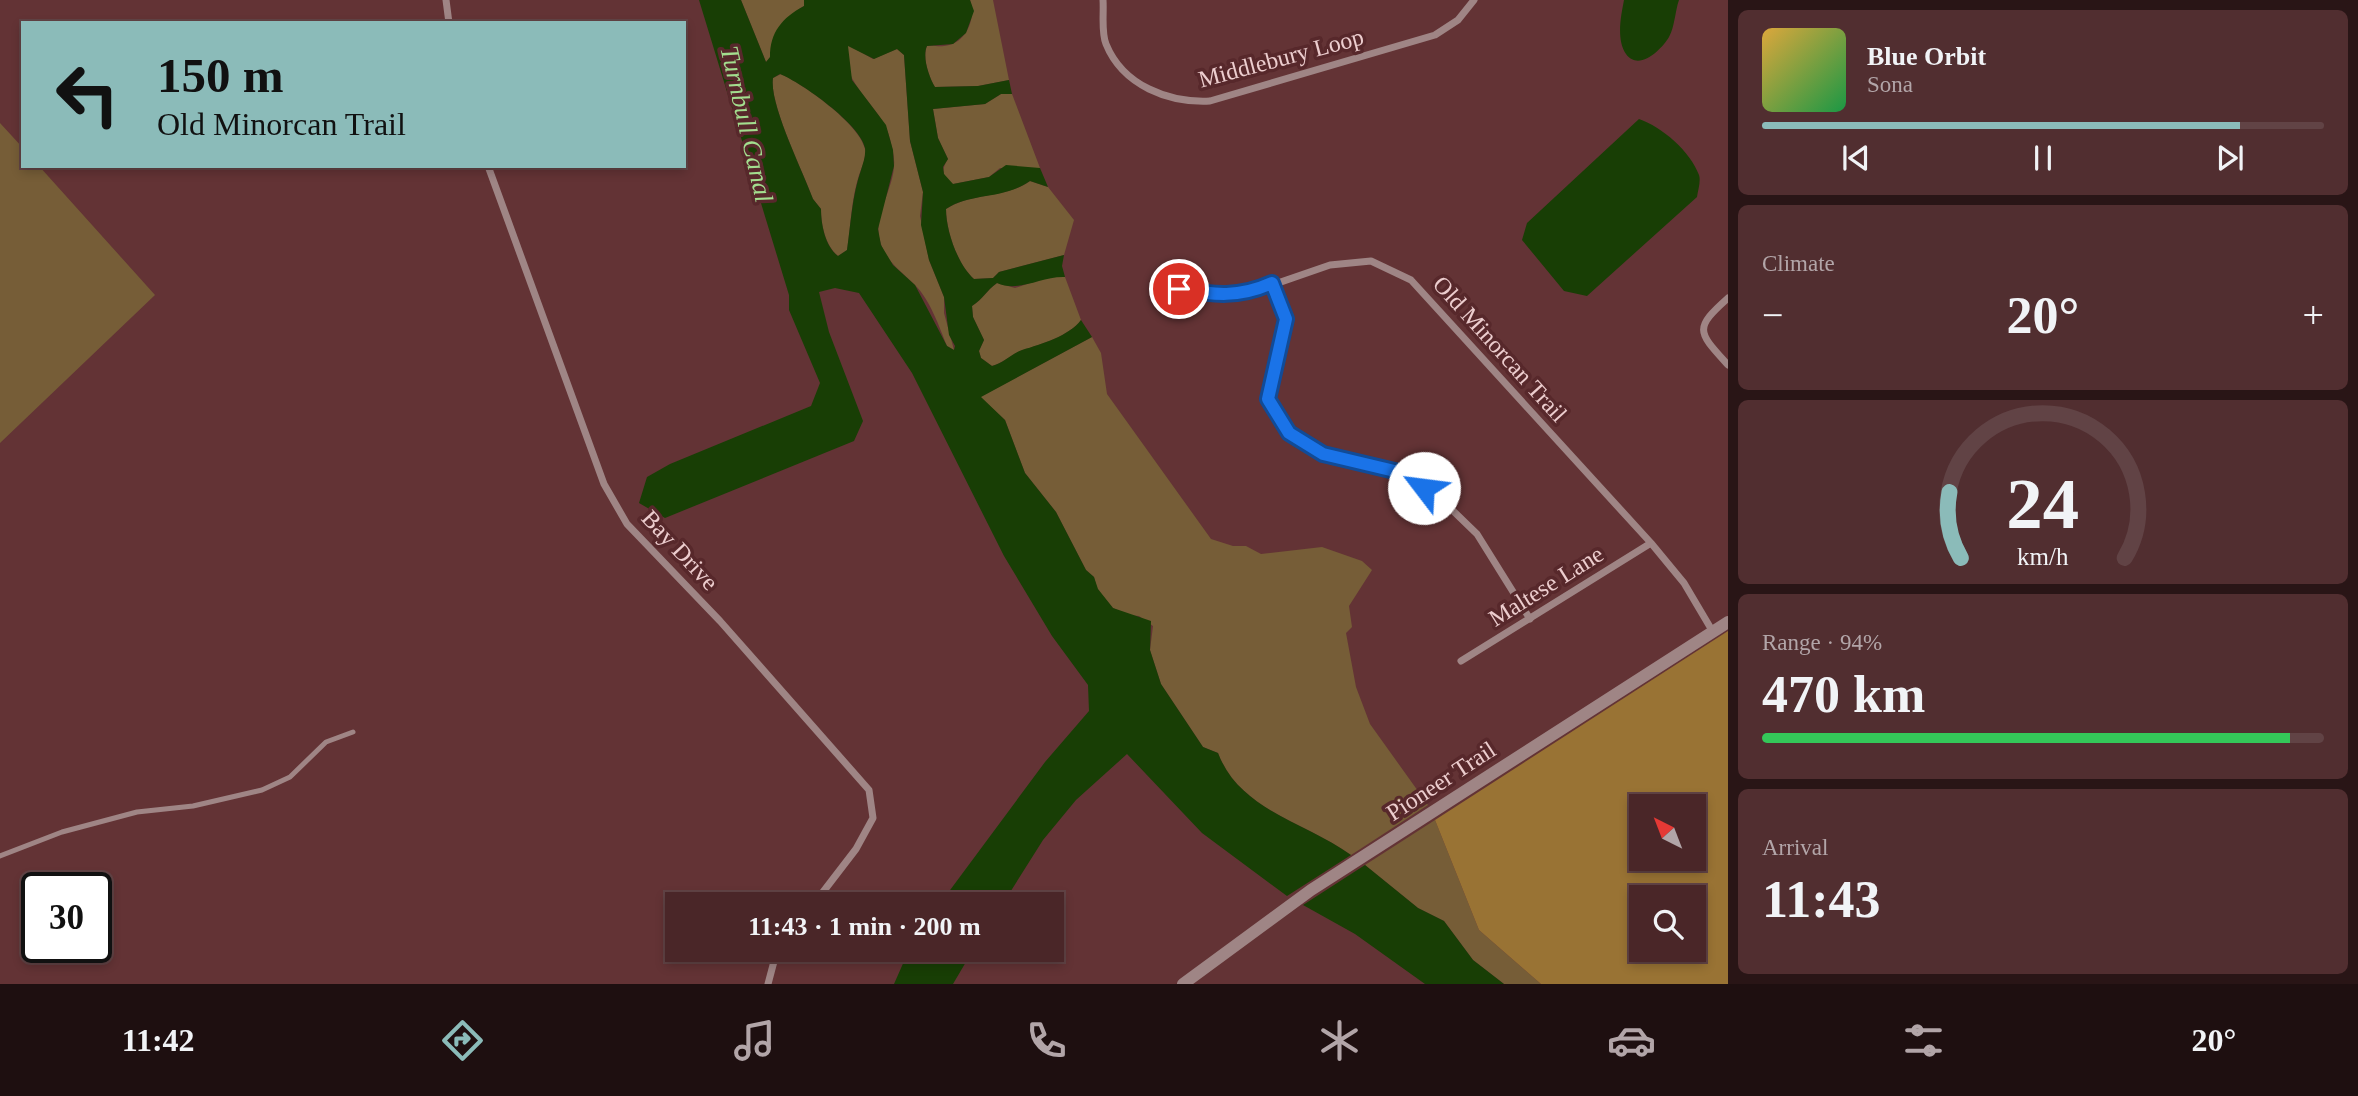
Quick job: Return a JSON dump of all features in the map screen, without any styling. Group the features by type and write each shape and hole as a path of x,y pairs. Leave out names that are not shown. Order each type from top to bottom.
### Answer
{"street":[{"path":"446,0 449,21"},
{"name":"Middlebury Loop","path":"1103,0 1105,43 1129,77 1161,96 1188,102 1210,101 1435,35 1458,20 1474,0"},
{"name":"Bay Drive","path":"489,168 604,484 627,524 720,621 869,790 873,818 856,849 823,892"},
{"name":"Old Minorcan Trail","path":"1179,289 1219,296 1249,293 1330,265 1371,261 1411,280 1651,543 1684,583 1713,632"},
{"path":"1272,283 1286,319 1268,399 1289,433 1323,454 1403,473 1446,503 1477,534 1530,619"},
{"path":"1728,298 1704,319 1703,328 1707,342 1728,365"},
{"name":"Maltese Lane","path":"1461,661 1651,543"},
{"name":"Pioneer Trail","path":"1183,984 1292,903 1728,622"},
{"path":"768,984 774,962"}],"lane":[{"path":"0,856 62,832 137,812 193,806 262,790 290,777 326,742 353,732"}],"shaded area":[{"path":"741,0 804,0 804,6 780,27 773,42 771,57 766,62"},
{"path":"970,0 993,0 1009,80 978,86 935,87 926,61 927,46 952,44 964,35 971,22"},
{"path":"848,45 873,59 897,49 904,55 910,141 923,192 920,216 929,260 944,297 944,313 954,350 947,346 925,298 891,261 881,244 880,214 893,175 894,156 886,127 849,71 846,59"},
{"path":"781,74 803,86 842,117 861,139 865,149 854,194 847,250 838,256 827,240 821,209 813,199 781,120 773,90 773,78"},
{"path":"1001,94 1012,94 1040,168 1000,168 989,177 953,184 944,173 948,159 938,138 933,109 985,104"},
{"path":"0,123 21,146 21,168 41,168 155,295 0,443"},
{"path":"1030,181 1048,187 1074,220 1064,255 999,272 993,278 974,279 954,247 946,209 967,200 1010,191"},
{"path":"1048,277 1065,277 1081,320 1062,335 992,366 981,358 979,351 984,340 973,317 972,306 997,283 1015,288"},
{"path":"1092,337 1101,353 1107,394 1211,539 1233,546 1246,546 1261,554 1322,547 1362,561 1372,570 1349,606 1352,627 1346,633 1356,687 1370,724 1428,805 1351,855 1258,802 1228,773 1218,753 1203,747 1161,684 1150,650 1153,626 1139,616 1127,615 1113,608 1097,589 1094,577 1086,570 1056,512 1025,473 1005,420 980,397"},
{"path":"1728,631 1728,984 1541,984 1479,930 1435,820"},
{"path":"1435,820 1479,930 1541,984 1504,984 1473,960 1444,921 1418,908 1365,865"}],"water":[{"name":"Turnbull Canal","path":"699,0 741,0 766,62 770,57 775,33 789,16 804,6 804,0 970,0 974,11 966,33 953,44 927,46 926,61 935,87 978,86 1009,80 1012,94 1001,94 985,104 933,109 938,138 948,159 943,167 944,174 953,184 989,177 1006,165 1040,168 1048,187 1030,181 1009,191 966,200 946,209 954,247 974,279 993,278 999,272 1064,255 1062,266 1065,277 1014,286 997,283 972,306 973,317 984,340 979,351 981,358 992,366 996,365 1018,352 1062,335 1081,320 1092,337 981,397 1005,420 1025,473 1056,512 1086,570 1094,577 1098,589 1113,608 1151,621 1150,650 1161,684 1203,747 1218,753 1228,773 1258,802 1351,855 1287,896 1202,833 1127,754 1076,800 1043,840 1010,892 949,892 1045,762 1089,711 1088,685 1052,636 1004,556 912,373 859,293 835,288 819,292 829,332 863,421 854,441 665,518 639,503 647,477 670,464 811,406 820,383 789,310 789,295","holes":["848,46 874,59 897,49 904,55 910,141 923,192 921,225 929,260 944,297 949,335 955,346 954,350 947,346 915,285 893,265 881,245 878,229 894,166 893,150 886,125 852,80","780,74 802,86 842,116 861,138 865,148 847,250 838,256 827,241 821,209 813,199 781,120 773,90 773,78"]},
{"path":"1624,0 1679,0 1669,37 1656,52 1643,60 1631,59 1623,48 1620,27"},
{"path":"1639,119 1666,134 1689,157 1700,177 1697,197 1587,296 1564,291 1522,240 1527,223"},
{"path":"1365,865 1418,908 1444,921 1473,960 1504,984 1425,984 1355,934 1303,905"},
{"path":"904,962 966,962 953,984 894,984"}],"route":[{"path":"1179,289 1219,296 1249,293 1272,283 1286,319 1268,399 1289,433 1323,454 1403,473 1424,488"}]}
